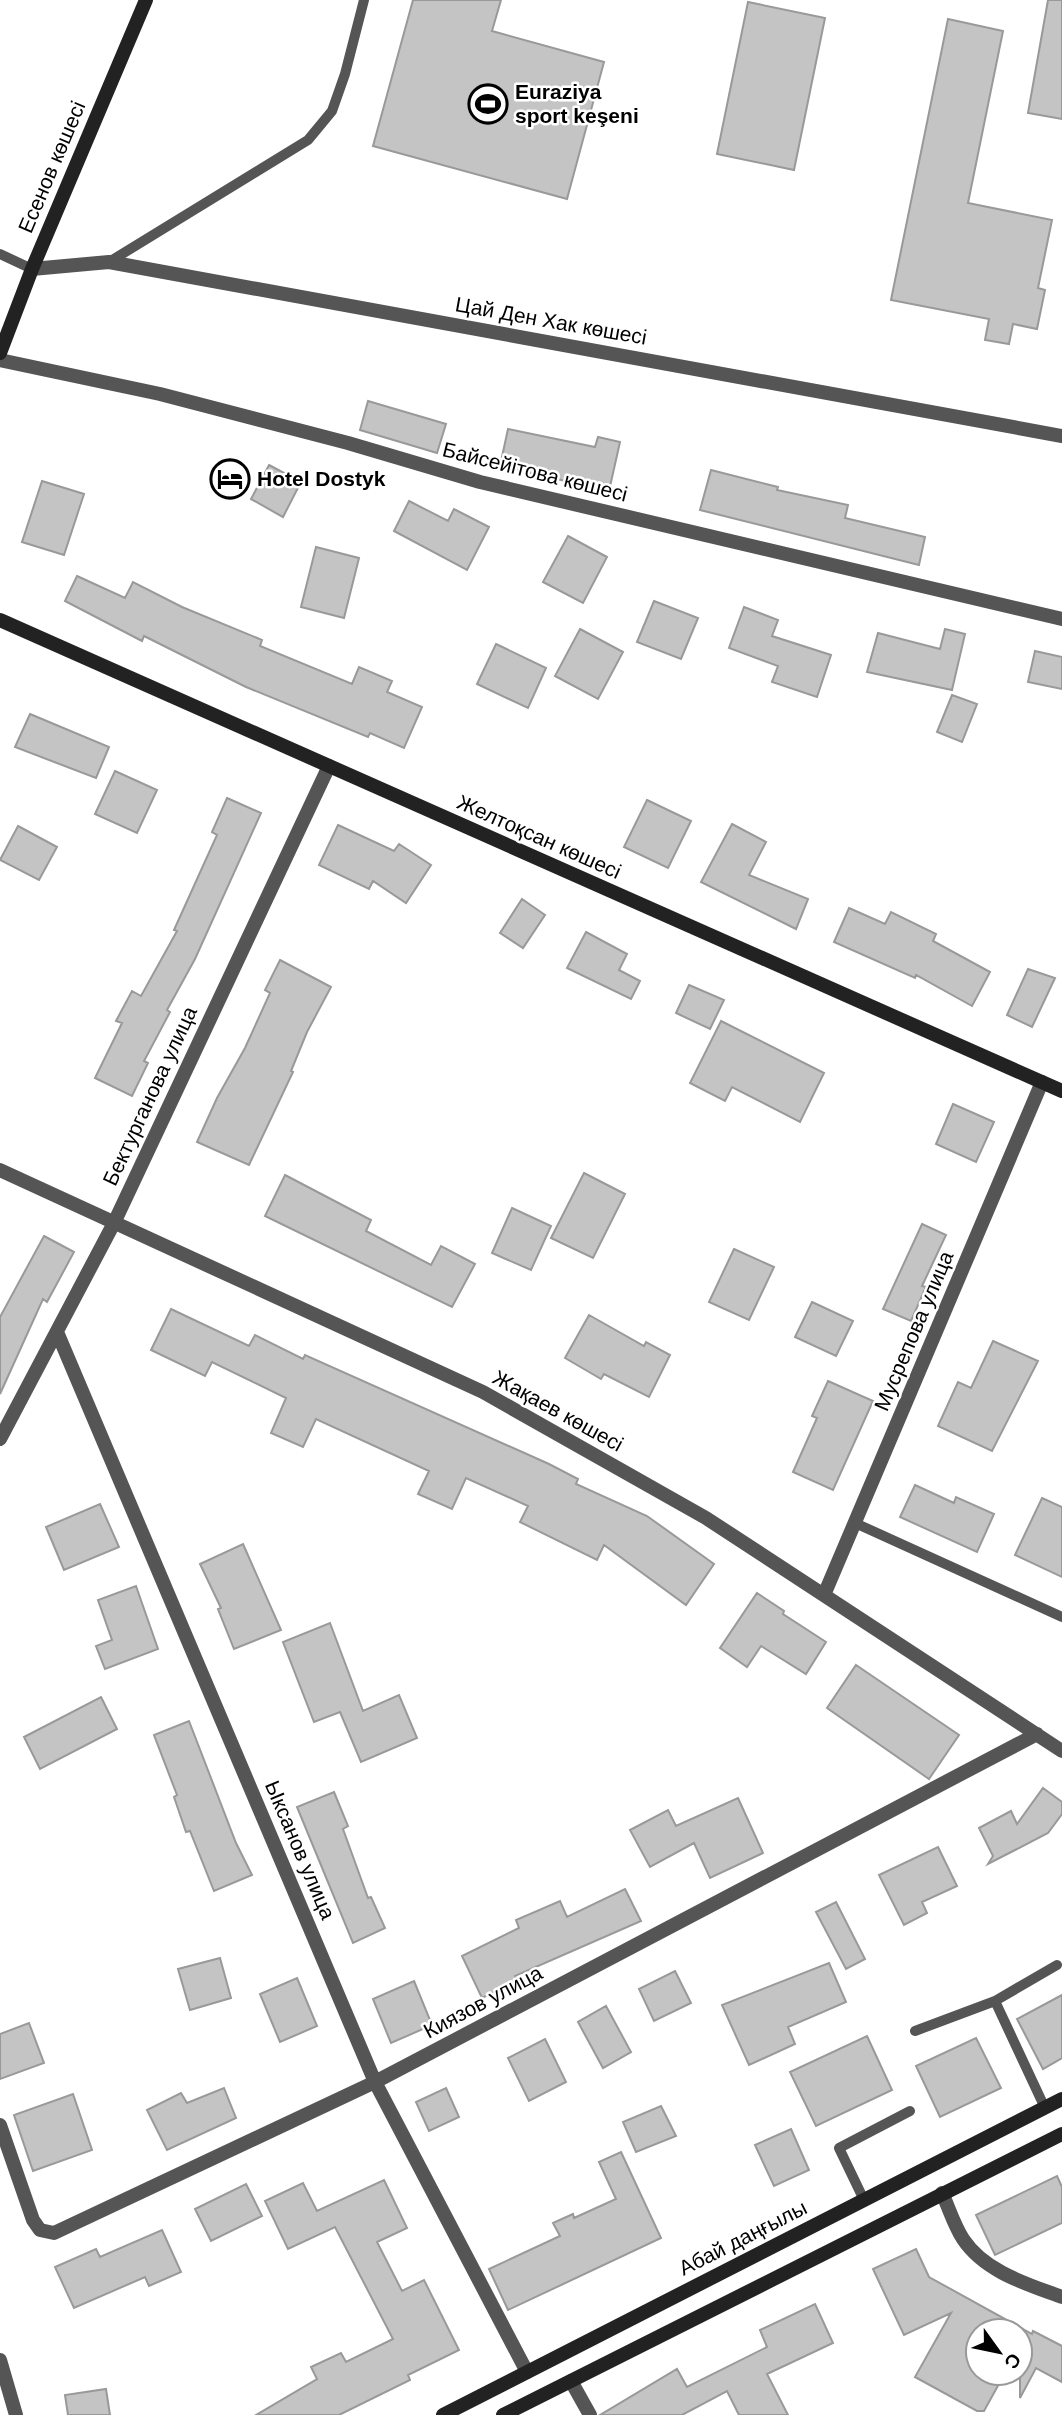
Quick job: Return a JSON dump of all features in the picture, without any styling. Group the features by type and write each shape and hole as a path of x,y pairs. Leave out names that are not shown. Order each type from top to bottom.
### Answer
{"street":[{"name":"Есенов көшесі","path":"0,352 32,269 146,0"},
{"name":"Цай Ден Хак көшесі","path":"32,269 109,262 1062,436"},
{"name":"Байсейітова көшесі","path":"0,360 160,394 348,443 480,482 1062,619"},
{"name":"Желтоқсан көшесі","path":"0,620 1062,1091"},
{"name":"Бектурганова улица","path":"0,1439 114,1223 329,766"},
{"name":"Мусрепова улица","path":"824,1595 1042,1082"},
{"name":"Жақаев көшесі","path":"0,1170 482,1392 706,1518 1062,1751"},
{"name":"Ыксанов улица","path":"57,1332 375,2082 527,2372"},
{"name":"Киязов улица","path":"0,2124 33,2220 40,2230 54,2233 375,2082 1037,1734"},
{"name":"Абай даңғылы","path":"443,2415 1062,2099"},
{"path":"503,2415 1062,2134"},
{"path":"942,2193 963,2239 985,2263 1016,2280 1062,2297"},
{"path":"0,2360 16,2415"},
{"path":"571,2381 590,2415"}],"lane":[{"path":"109,262 308,140 332,111 345,74 364,0"},
{"path":"0,254 32,269"},
{"path":"855,1523 1062,1617"},
{"path":"915,2031 995,2001 1057,1965"},
{"path":"995,2001 1045,2108"},
{"path":"864,2200 839,2148 910,2112"}],"building":[{"name":"Euraziya sport keşeni","path":"413,0 501,0 492,31 604,62 567,199 373,146"},
{"path":"1048,0 1062,0 1062,119 1028,113"},
{"path":"748,2 825,18 794,170 717,154"},
{"path":"948,19 1003,31 968,203 1052,220 1038,288 1045,290 1037,329 1013,324 1009,344 985,340 989,319 891,300"},
{"path":"368,401 446,424 437,453 360,430"},
{"path":"508,429 595,447 598,437 620,442 609,491 500,466"},
{"path":"269,465 301,482 283,517 251,499"},
{"path":"711,470 778,487 777,490 848,505 845,518 925,537 919,565 700,510"},
{"path":"42,481 84,494 64,555 22,542"},
{"path":"409,501 448,521 454,509 489,527 467,570 394,531"},
{"path":"568,536 607,557 583,603 543,582"},
{"path":"316,547 359,558 344,618 301,607"},
{"path":"77,576 125,598 133,582 182,607 262,640 260,646 352,684 359,667 392,681 387,692 422,707 404,748 370,733 368,737 246,687 144,636 142,641 65,601"},
{"path":"654,601 698,618 681,659 637,642"},
{"path":"744,607 778,620 772,636 831,655 817,697 772,682 778,666 729,648"},
{"path":"580,629 623,652 598,699 555,676"},
{"path":"945,629 965,634 952,690 867,672 878,633 940,649"},
{"path":"496,644 546,668 528,708 477,684"},
{"path":"1035,651 1062,657 1062,689 1028,682"},
{"path":"952,695 977,704 962,742 937,732"},
{"path":"30,714 109,747 96,778 15,747"},
{"path":"115,771 157,790 137,833 95,814"},
{"path":"227,798 261,813 195,959 167,1010 170,1012 144,1061 148,1063 132,1096 95,1078 122,1023 116,1021 132,991 141,996 177,931 174,930 217,835 212,832"},
{"path":"647,800 691,821 668,868 624,847"},
{"path":"732,824 766,842 749,875 808,899 796,929 701,882"},
{"path":"338,825 394,851 399,844 431,865 406,903 373,881 369,889 319,865"},
{"path":"18,826 57,847 39,880 0,860"},
{"path":"522,899 545,915 523,948 500,933"},
{"path":"849,908 885,924 891,912 936,934 933,941 990,972 972,1006 916,975 915,978 834,942"},
{"path":"586,932 627,954 619,970 640,981 631,999 567,968"},
{"path":"280,960 331,987 307,1032 291,1071 293,1072 249,1165 197,1142 217,1098 245,1048 270,993 265,990"},
{"path":"1028,969 1055,978 1032,1027 1007,1015"},
{"path":"689,985 724,1000 710,1029 676,1013"},
{"path":"721,1021 824,1073 800,1122 732,1087 725,1101 690,1083"},
{"path":"953,1104 994,1122 976,1162 936,1144"},
{"path":"584,1173 625,1194 593,1258 551,1238"},
{"path":"285,1175 371,1220 366,1231 431,1265 441,1246 475,1264 452,1307 265,1216"},
{"path":"512,1208 551,1226 531,1270 492,1253"},
{"path":"922,1224 946,1235 922,1286 926,1287 911,1321 883,1309"},
{"path":"44,1236 74,1252 47,1302 43,1299 0,1394 0,1317"},
{"path":"734,1249 774,1267 749,1320 709,1302"},
{"path":"812,1302 853,1321 836,1356 795,1337"},
{"path":"171,1309 249,1346 255,1335 303,1359 305,1355 549,1464 578,1479 576,1484 647,1516 714,1564 686,1605 604,1545 597,1560 520,1522 528,1506 466,1478 452,1509 418,1494 429,1471 316,1419 303,1447 271,1433 286,1398 212,1362 205,1376 151,1350"},
{"path":"589,1315 644,1346 646,1342 670,1355 649,1397 604,1374 601,1379 565,1358"},
{"path":"993,1341 1038,1361 992,1451 938,1426 958,1382 971,1388"},
{"path":"828,1381 873,1401 833,1490 793,1472 817,1418 812,1416"},
{"path":"915,1485 954,1503 956,1497 994,1514 977,1552 900,1517"},
{"path":"1042,1498 1062,1507 1062,1577 1015,1555"},
{"path":"100,1504 119,1547 64,1570 46,1527"},
{"path":"243,1544 281,1630 234,1649 218,1609 221,1608 200,1564"},
{"path":"136,1586 158,1649 105,1669 96,1646 112,1640 98,1600"},
{"path":"757,1593 826,1642 806,1674 761,1646 747,1667 720,1648"},
{"path":"330,1623 363,1711 399,1695 417,1738 361,1762 340,1712 314,1722 283,1642"},
{"path":"856,1665 959,1735 929,1779 827,1708"},
{"path":"101,1697 117,1729 40,1769 24,1737"},
{"path":"189,1721 236,1843 252,1875 214,1891 190,1831 186,1832 174,1797 177,1795 154,1735"},
{"path":"1043,1788 1062,1802 1062,1814 1048,1833 988,1864 993,1856 979,1828 1011,1811 1017,1824"},
{"path":"334,1792 348,1826 343,1829 368,1898 371,1897 385,1928 353,1943 297,1807"},
{"path":"738,1798 763,1853 710,1878 694,1843 650,1867 630,1830 668,1810 676,1826"},
{"path":"938,1847 957,1886 922,1902 927,1913 904,1925 879,1875"},
{"path":"625,1889 641,1921 515,1976 517,1981 482,1998 462,1956 519,1928 516,1920 560,1901 567,1917"},
{"path":"836,1902 865,1959 846,1969 816,1912"},
{"path":"220,1958 231,1998 190,2010 178,1969"},
{"path":"829,1963 846,2002 788,2027 795,2044 749,2065 722,2005"},
{"path":"675,1971 691,2003 654,2021 639,1989"},
{"path":"297,1978 317,2026 280,2042 260,1994"},
{"path":"414,1981 432,2025 391,2043 373,1999"},
{"path":"1062,1995 1062,2058 1043,2069 1017,2019"},
{"path":"606,2006 631,2052 603,2068 578,2022"},
{"path":"29,2023 44,2063 0,2079 0,2034"},
{"path":"867,2036 892,2090 816,2126 790,2072"},
{"path":"976,2038 1001,2088 940,2117 916,2066"},
{"path":"545,2039 566,2082 529,2101 508,2058"},
{"path":"224,2088 236,2118 167,2150 147,2110 181,2093 187,2103"},
{"path":"446,2088 459,2117 429,2131 416,2102"},
{"path":"73,2094 92,2150 33,2171 14,2115"},
{"path":"661,2106 676,2136 636,2152 623,2122"},
{"path":"791,2129 809,2170 774,2186 755,2145"},
{"path":"621,2152 661,2238 508,2310 489,2269 560,2236 553,2223 573,2214 574,2218 616,2199 599,2162"},
{"path":"1057,2176 1062,2187 1062,2223 995,2255 976,2215"},
{"path":"384,2180 407,2228 377,2242 402,2291 424,2280 459,2350 408,2375 410,2380 339,2415 256,2415 317,2379 311,2367 341,2353 346,2362 393,2339 335,2227 288,2249 265,2201 303,2183 317,2211"},
{"path":"246,2184 262,2216 211,2241 195,2209"},
{"path":"162,2230 181,2272 149,2286 145,2277 74,2308 55,2267 96,2249 100,2257"},
{"path":"916,2249 929,2277 1001,2317 964,2317 964,2387 997,2387 984,2411 977,2411 915,2377 951,2313 904,2335 873,2269"},
{"path":"815,2304 833,2343 767,2374 788,2415 739,2415 727,2391 682,2415 600,2415 677,2369 687,2387 767,2347 760,2330"},
{"path":"1034,2332 1062,2346 1062,2382 1036,2368 1034,2372"},
{"path":"1020,2387 1026,2387 1020,2398"},
{"path":"106,2389 110,2415 68,2415 65,2395"}],"place":[{"name":"Euraziya sport keşeni","path":"488,104"},
{"name":"Hotel Dostyk","path":"230,479"}]}
